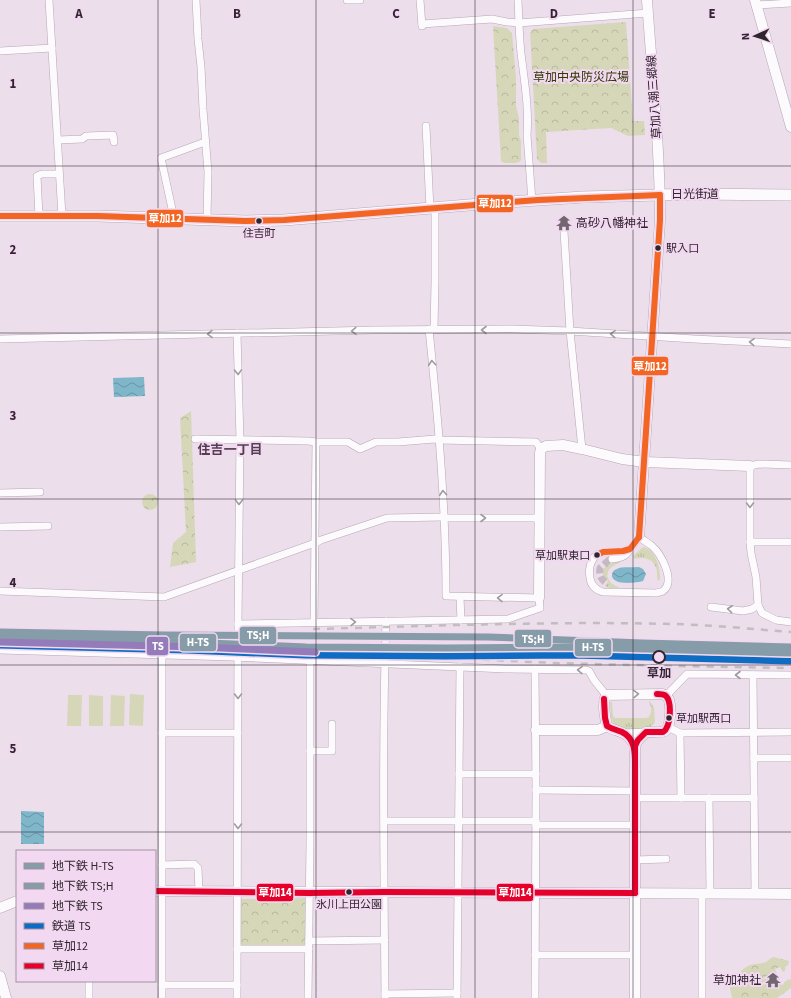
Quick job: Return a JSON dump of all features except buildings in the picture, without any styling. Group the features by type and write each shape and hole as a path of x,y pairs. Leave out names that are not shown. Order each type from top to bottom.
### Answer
{"main road":[{"name":"日光街道","path":"0,216 174,218 245,221 284,220 532,201 660,194 791,195"}],"street":[{"path":"49,0 62,216"},
{"path":"196,0 198,39 202,66 205,142 208,172 207,219"},
{"path":"347,0 360,0"},
{"path":"420,0 422,25 492,19 519,23 648,13"},
{"path":"518,0 528,126 528,162 532,201"},
{"name":"草加八潮三郷線","path":"639,537 660,220 660,194 647,0"},
{"path":"791,3 756,2 791,127"},
{"path":"0,51 52,48"},
{"path":"426,126 436,282 431,329 444,517 446,596 539,598"},
{"path":"58,140 82,139 86,136 113,135 114,142"},
{"path":"174,218 161,158 205,142"},
{"path":"39,216 37,176 42,174 59,174"},
{"path":"564,231 570,331 582,449"},
{"path":"0,339 431,329 570,331 791,344"},
{"path":"237,334 240,440 237,998"},
{"path":"195,439 348,442 360,449 376,442 435,439 536,442 541,449 540,608 508,619 238,624"},
{"path":"314,622 316,442"},
{"path":"541,449 546,446 563,445 622,459 644,462 750,466 759,464 791,465"},
{"path":"750,466 750,542 756,577 758,605 762,614 776,620 791,622"},
{"path":"0,493 40,492"},
{"path":"0,591 164,597 387,518 540,518"},
{"path":"0,527 48,526"},
{"path":"612,559 621,558 627,554 639,537 652,546 664,564 667,575 667,583 662,591 657,593 603,592 592,586 589,567 597,555 603,552 623,552 630,549"},
{"path":"750,542 791,542"},
{"path":"460,597 461,620"},
{"path":"711,607 743,610 752,609 758,605"},
{"path":"386,621 384,821 385,996 457,996 460,667"},
{"path":"0,650 238,657 589,671 606,696"},
{"path":"162,655 162,865 158,891 162,998"},
{"path":"308,998 310,661"},
{"path":"535,669 535,998"},
{"path":"666,696 687,674 791,675"},
{"path":"753,675 755,894"},
{"path":"662,694 669,700 670,719 668,727 663,731 646,732 624,733 613,730 607,726 605,718 604,699 606,696 662,694"},
{"path":"310,751 332,751 332,724"},
{"path":"536,730 598,730 607,726"},
{"path":"668,727 680,733 791,732"},
{"path":"635,998 635,746 638,740 646,732"},
{"path":"162,733 238,733"},
{"path":"624,733 635,746"},
{"path":"680,733 681,798"},
{"path":"754,758 791,758"},
{"path":"459,774 536,774"},
{"path":"536,790 635,794 681,798 754,798"},
{"path":"702,998 709,798"},
{"path":"384,821 458,820 634,825"},
{"path":"634,860 666,860"},
{"path":"162,865 194,864 198,868 199,891"},
{"path":"158,891 791,894"},
{"path":"0,908 16,901"},
{"path":"309,941 385,940"},
{"path":"237,949 309,950"},
{"path":"535,955 635,955"},
{"path":"0,976 6,998"},
{"path":"89,982 89,998"},
{"path":"162,986 237,984"}],"green space":[{"name":"草加中央防災広場","path":"626,22 633,121 644,121 645,135 628,136 611,128 546,132 547,163 541,163 537,159 530,32 533,29"},
{"path":"493,26 507,28 512,33 516,78 516,106 519,118 519,135 521,141 521,160 515,163 504,163 501,161"},
{"path":"191,411 196,562 170,567 173,543 186,532 180,418"},
{"path":"150,494 157,499 158,502 153,509 150,510 143,505 142,502 147,495"},
{"path":"643,547 654,555 658,564 660,579 658,581 656,567 652,561 646,558 634,559 633,556"},
{"path":"614,562 620,563 608,571 608,578 610,582 619,587 609,588 605,586 608,581 603,575 603,570"},
{"path":"130,694 144,695 143,726 129,725"},
{"path":"68,695 82,695 81,726 67,726"},
{"path":"89,695 103,696 103,726 89,726"},
{"path":"111,695 125,696 124,726 110,726"},
{"path":"650,701 654,708 655,722 650,727 628,729 617,726 613,723 611,718 610,702 612,702 613,716 615,718 646,718 649,717 651,711"},
{"name":"氷川上田公園","path":"305,898 305,944 303,946 241,945 241,899"},
{"path":"774,957 789,961 788,965 785,967 785,971 783,972 780,967 775,969 781,985 787,980 791,979 791,988 777,998 732,998 730,988 736,978 746,967 766,962"}],"water":[{"path":"144,377 145,396 114,397 113,378"},
{"path":"639,567 643,569 646,574 643,581 624,583 612,578 612,573 616,569"},
{"path":"21,811 44,812 44,844 21,844"}],"tunnel":[{"path":"605,582 600,576 600,568 612,559"}],"railway":[{"path":"313,629 493,624 628,623 702,625 791,632"},
{"path":"315,652 554,663 791,668"}],"metro line":[{"name":"TS;H","path":"0,632 165,635 488,637 791,647"},
{"name":"H-TS","path":"0,637 306,647 574,647 791,653"},
{"name":"TS","path":"0,642 198,647 315,652"}],"rail line":[{"name":"TS","path":"0,645 306,655 574,655 791,661"}],"transit line":[{"name":"草加12","path":"0,216 98,216 245,221 284,220 538,200 660,195"},
{"name":"草加12","path":"639,537 660,220 660,195"},
{"name":"草加12","path":"597,555 603,552 623,551 630,549 639,537"},
{"name":"草加14","path":"635,893 635,746 638,740 646,732 663,732 668,725 670,714 668,699 662,694 657,694"},
{"name":"草加14","path":"604,699 607,726 622,732 630,739 634,747 635,768"},
{"name":"草加14","path":"156,891 309,893 635,893"}],"place":[{"name":"住吉町","path":"259,221"},
{"name":"高砂八幡神社","path":"564,223"},
{"name":"駅入口","path":"658,248"},
{"name":"草加駅東口","path":"597,555"},
{"name":"草加","path":"659,657"},
{"name":"草加駅西口","path":"669,718"},
{"name":"氷川上田公園","path":"349,892"},
{"name":"草加神社","path":"773,980"}],"district":[{"name":"住吉一丁目","path":"230,449"}]}
